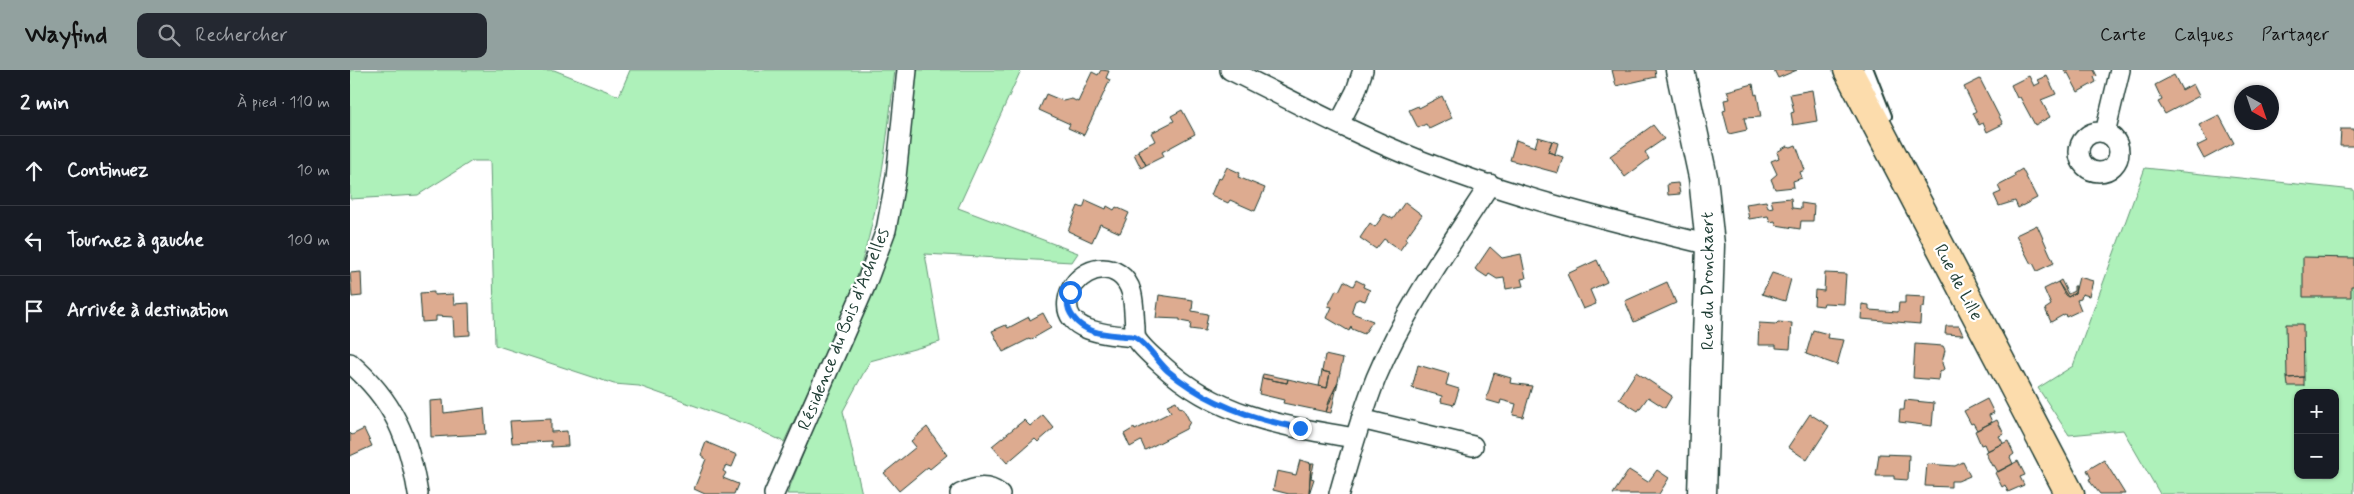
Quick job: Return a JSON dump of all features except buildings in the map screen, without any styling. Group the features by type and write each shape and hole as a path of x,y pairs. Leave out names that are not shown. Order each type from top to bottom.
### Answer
{"main road":[{"name":"Rue du Dronckaert","path":"1680,70 1703,177 1710,245 1702,494"},
{"name":"Rue de Lille","path":"1848,70 2070,494"}],"street":[{"name":"Résidence du Bois d'Achelles","path":"774,494 866,284 883,238 896,177 907,70"},
{"path":"1230,70 1339,124 1416,158 1490,184 1648,230 1710,245"},
{"path":"1339,124 1356,91 1363,70"},
{"path":"2105,133 2120,70"},
{"path":"1338,494 1361,419 1377,377 1411,309 1490,184"},
{"path":"1136,337 1158,361 1183,382 1238,413 1277,424 1355,438"},
{"path":"350,363 382,396 397,419 408,447 418,494"},
{"path":"1361,419 1473,446"},
{"path":"960,494 984,487 1000,494"}],"lane":[{"path":"1868,70 1891,130 1904,177"}],"green space":[{"path":"350,70 554,70 619,96 630,70 895,70 880,183 861,266 836,330 784,442 749,425 639,386 614,384 495,345 490,161 472,161 418,195 350,199"},
{"path":"914,70 1021,70 958,208 1078,253 1072,262 925,254 940,342 870,361 843,411 862,494 787,494 861,310"},
{"path":"2145,168 2354,190 2354,494 2160,494 2123,430 2069,435 2038,388 2073,366"}],"route":[{"path":"1070,292 1067,306 1070,313 1081,326 1096,333 1136,337 1169,372 1196,391 1221,405 1238,413 1264,421 1300,428"}]}
